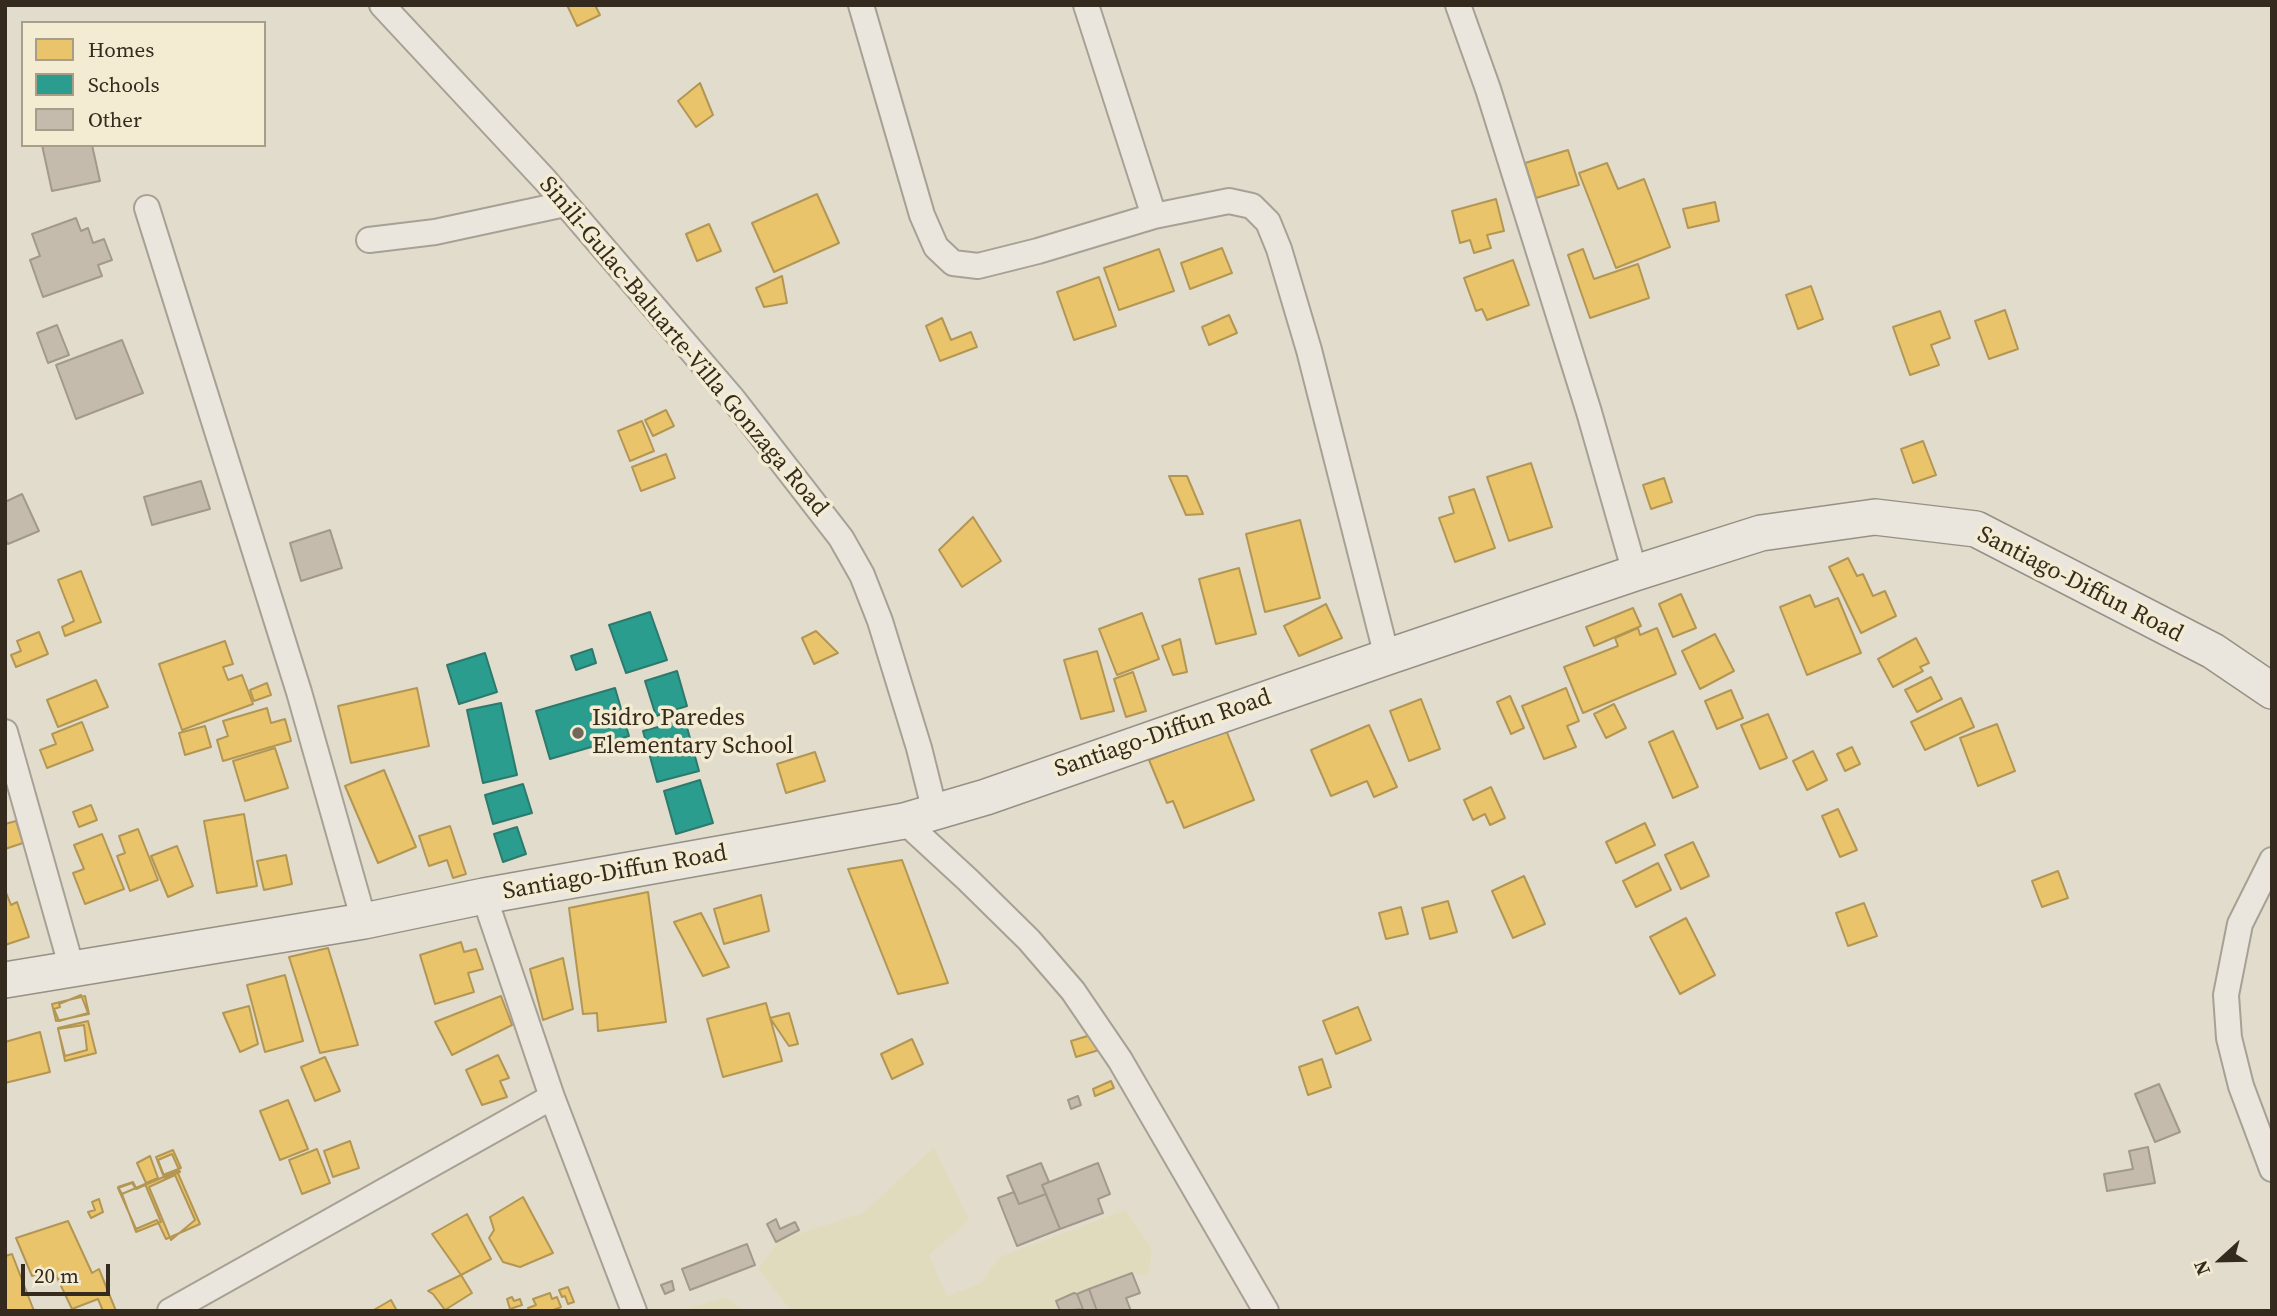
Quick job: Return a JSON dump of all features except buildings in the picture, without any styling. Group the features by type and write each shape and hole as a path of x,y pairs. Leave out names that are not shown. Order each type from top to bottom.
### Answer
{"main road":[{"name":"Santiago-Diffun Road","path":"5,980 364,921 484,896 919,817 986,797 1068,766 1387,657 1761,533 1875,517 1976,529 2213,651 2272,691"}],"street":[{"name":"Sinili-Gulac-Baluarte-Villa Gonzaga Road","path":"382,5 565,204 733,398 841,538 862,575 880,621 919,748 919,817"},
{"path":"861,5 922,215 936,247 953,263 978,266 1154,216 1229,201 1252,206 1268,222 1279,248 1309,351 1387,657"},
{"path":"1087,5 1154,216"},
{"path":"1458,5 1488,89 1573,360 1635,573"},
{"path":"369,240 435,232 565,204"},
{"path":"147,208 299,692 364,921"},
{"path":"5,732 72,969"},
{"path":"919,817 977,888 1029,940 1073,991 1120,1060 1266,1311"},
{"path":"2272,860 2240,923 2226,995 2229,1038 2241,1086 2272,1169"},
{"path":"484,896 552,1097 634,1311"},
{"path":"170,1311 552,1097"}],"shaded area":[{"path":"934,1147 969,1220 929,1255 947,1296 980,1284 1000,1257 1125,1210 1152,1249 1148,1277 1132,1273 1073,1294 1056,1301 1060,1311 791,1311 758,1269 780,1240 863,1213"},
{"path":"725,1297 744,1311 679,1311"}],"place":[{"name":"Isidro Paredes Elementary School","path":"578,733"}]}
